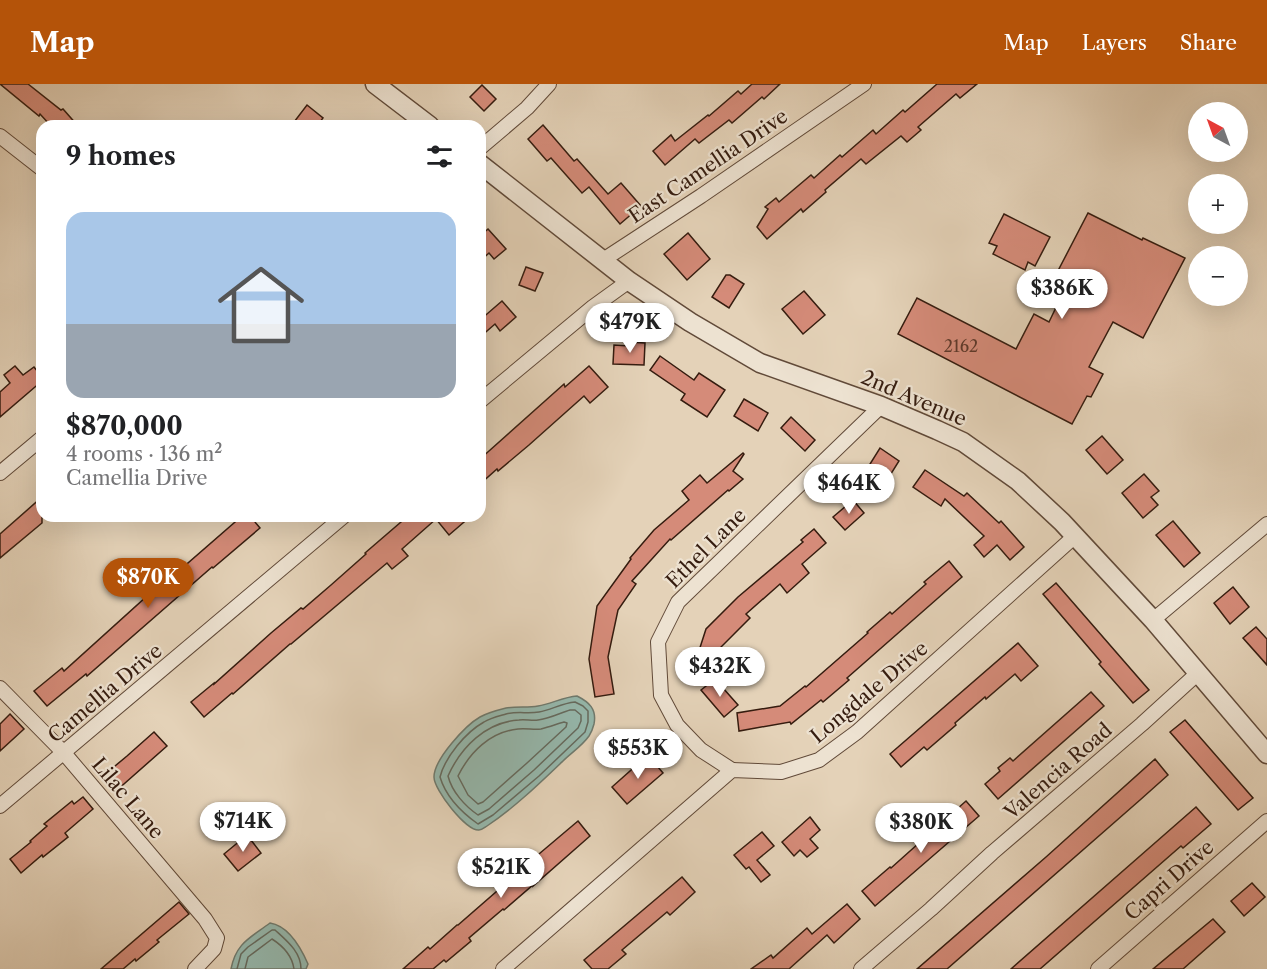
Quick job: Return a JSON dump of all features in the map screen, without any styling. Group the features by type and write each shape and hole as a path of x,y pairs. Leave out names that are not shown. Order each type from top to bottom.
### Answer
{"street":[{"path":"375,84 422,120"},
{"path":"486,143 527,108 549,84"},
{"name":"East Camellia Drive","path":"603,260 864,84"},
{"path":"0,136 36,164"},
{"name":"2nd Avenue","path":"486,169 629,281 690,322 760,363 881,406 963,442 984,456 1027,489 1075,536 1153,620 1267,754"},
{"path":"486,396 593,307 629,281"},
{"name":"Ethel Lane","path":"732,770 701,750 677,725 661,696 658,642 678,602 881,406"},
{"path":"0,473 36,443"},
{"name":"Camellia Drive","path":"0,806 337,522"},
{"path":"1153,620 1267,524"},
{"name":"Longdale Drive","path":"732,770 781,772 819,760 857,732 1075,536"},
{"name":"Valencia Road","path":"861,969 1198,673"},
{"name":"Lilac Lane","path":"0,688 64,753 206,919 217,938 214,949 195,969"},
{"path":"503,969 732,770"},
{"name":"Capri Drive","path":"1098,969 1267,821"}],"water":[{"path":"577,696 588,704 594,714 593,727 586,740 497,819 480,830 473,829 466,824 445,800 435,783 435,770 452,743 474,721 489,713 506,708 538,706"},
{"path":"270,923 283,928 294,939 308,964 306,969 231,969 240,947"}],"building":[{"path":"0,84 28,84 61,110 63,109 73,120 46,120 40,114 39,116"},
{"path":"752,84 780,84 732,123 729,120 699,143 695,139 665,165 653,151 671,135 675,141 738,91 741,94"},
{"path":"937,84 977,84 960,98 956,94 918,127 921,130 907,142 901,136 866,164 861,159 803,212 801,209 767,239 757,227 768,209 765,207 776,198 779,202 811,175 814,178 873,130 876,134"},
{"path":"482,85 496,99 484,111 470,97"},
{"path":"307,105 323,118 322,120 296,120"},
{"path":"543,125 574,161 577,159 608,194 621,183 641,206 620,224 589,187 582,193 551,158 547,161 528,139"},
{"path":"1088,213 1185,258 1143,338 1113,322 1089,367 1103,374 1091,397 1087,396 1072,424 898,334 917,298 1016,349 1034,314 1049,322 1061,297 1048,290"},
{"path":"1004,214 1050,237 1035,266 1028,262 1025,270 993,254 997,246 989,243"},
{"path":"488,229 506,249 494,259 489,253 486,256 486,231"},
{"path":"688,233 710,259 687,280 664,254"},
{"path":"526,267 543,273 535,291 519,285"},
{"path":"726,275 744,284 729,308 712,297"},
{"path":"804,291 825,315 803,334 782,309"},
{"path":"502,301 516,317 500,331 495,324 486,332 486,315"},
{"path":"629,342 645,343 644,365 613,364 614,345 629,346"},
{"path":"660,356 694,380 699,373 725,390 707,417 681,400 685,394 650,370"},
{"path":"15,366 23,375 34,367 36,386 0,417 0,392 10,383 4,375"},
{"path":"589,366 608,387 590,403 584,396 529,445 486,479 486,454 564,384 565,387"},
{"path":"744,399 768,413 758,431 734,416"},
{"path":"791,417 815,440 805,451 781,428"},
{"path":"1102,436 1123,460 1107,474 1086,450"},
{"path":"880,448 899,461 889,477 870,464"},
{"path":"743,453 733,471 743,479 670,539 632,581 636,584 618,610 608,657 614,694 595,697 589,659 597,606 630,558 654,530 689,500 682,491 700,475 707,483"},
{"path":"925,470 964,496 967,493 999,523 1001,521 1024,547 1010,560 997,545 984,557 974,545 984,536 945,499 941,506 913,487"},
{"path":"1144,474 1159,491 1151,497 1158,505 1143,518 1122,493"},
{"path":"853,500 864,513 845,530 833,517"},
{"path":"36,502 36,522 42,523 0,558 0,534"},
{"path":"1173,521 1200,553 1184,567 1156,535"},
{"path":"235,522 255,522 260,528 87,676 86,674 47,706 34,691 62,668 64,671 156,588 158,589"},
{"path":"401,522 433,522 402,549 408,556 392,569 387,563 204,717 191,702 301,608 303,609"},
{"path":"438,522 464,522 449,535"},
{"path":"814,529 826,543 802,564 809,573 787,593 780,584 746,614 750,618 719,649 727,651 722,668 696,660 706,629 738,597 803,542 801,540"},
{"path":"949,561 962,577 823,702 821,700 791,724 790,722 739,731 737,713 780,706 806,687 890,612 892,614"},
{"path":"1056,583 1149,690 1133,703 1043,594"},
{"path":"1233,587 1249,607 1230,624 1214,603"},
{"path":"1256,627 1267,639 1267,665 1243,638"},
{"path":"1018,643 1038,666 1021,681 1015,674 986,699 985,697 927,750 924,747 901,767 890,754"},
{"path":"715,679 738,705 724,717 701,690"},
{"path":"1091,692 1104,706 998,799 985,784 1000,771 998,768 1010,758 1013,761"},
{"path":"10,714 24,729 0,751 0,724"},
{"path":"1185,720 1253,798 1238,810 1170,732"},
{"path":"154,732 167,746 116,791 103,776"},
{"path":"648,755 663,773 627,804 612,787"},
{"path":"1155,759 1168,775 1140,800 947,969 917,969 1046,857"},
{"path":"83,797 93,809 65,833 68,837 21,873 10,859 47,826 44,824 72,801 74,804"},
{"path":"966,801 979,816 875,906 862,891"},
{"path":"1196,807 1211,824 1183,848 1181,846 1040,969 1011,969"},
{"path":"810,817 820,830 810,839 818,848 807,857 800,850 794,856 782,842"},
{"path":"578,821 590,836 469,938 471,941 446,962 444,960 433,969 403,969 428,947 430,949"},
{"path":"762,832 774,846 757,860 770,875 761,882 749,867 746,869 734,855"},
{"path":"247,835 261,853 238,871 224,854"},
{"path":"682,877 695,892 670,915 667,912 622,950 626,954 608,969 592,969 584,960"},
{"path":"1252,883 1265,897 1244,916 1231,901"},
{"path":"179,902 189,914 157,940 159,942 123,969 101,969"},
{"path":"847,904 860,919 834,943 827,935 789,969 751,969 771,955 773,958 807,928 812,934"},
{"path":"1213,919 1225,932 1183,969 1153,969"}]}
